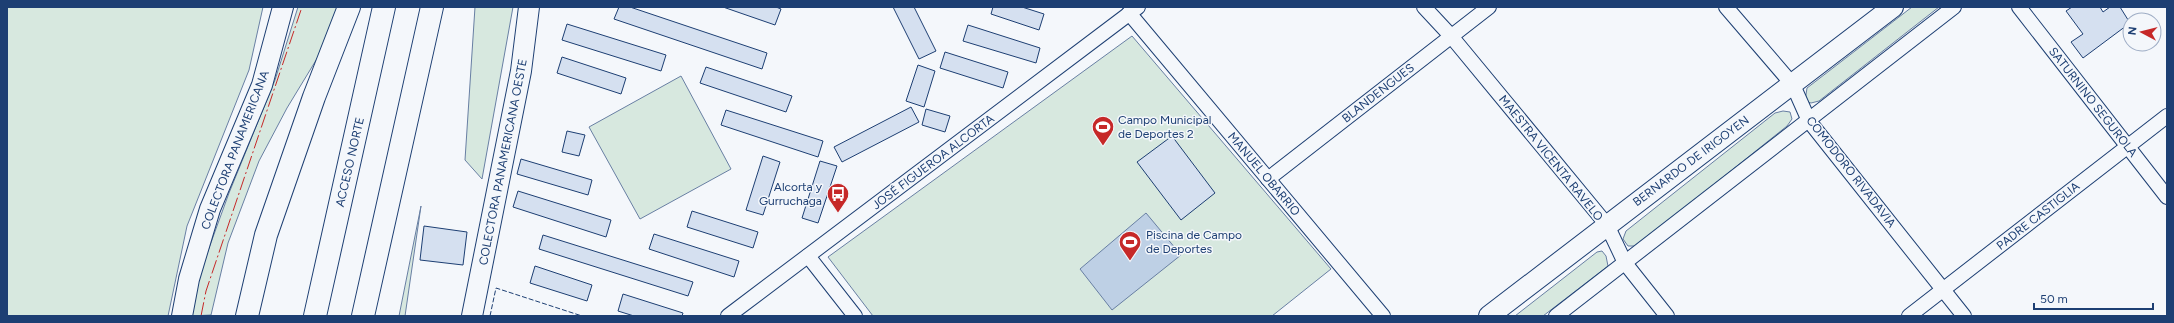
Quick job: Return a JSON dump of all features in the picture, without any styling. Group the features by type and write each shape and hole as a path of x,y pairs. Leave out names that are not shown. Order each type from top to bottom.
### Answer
{"highway":[{"path":"247,316 266,235 314,98 349,7"},
{"name":"ACCESO NORTE","path":"315,316 384,7"},
{"path":"363,316 432,7"},
{"path":"370,316 371,277"}],"street":[{"name":"COLECTORA PANAMERICANA","path":"182,316 190,279 210,209 262,85 284,7"},
{"name":"COLECTORA PANAMERICANA OESTE","path":"472,316 523,60 529,7"},
{"path":"523,60 537,7"},
{"name":"MAESTRA VICENTA RAVELO","path":"1424,7 1451,36 1607,225 1626,262 1667,316"},
{"name":"BLANDENGUES","path":"1268,179 1489,7"},
{"name":"COMODORO RIVADAVIA","path":"1726,7 1793,85 1809,121 1964,316"},
{"name":"BERNARDO DE IRIGOYEN","path":"1489,316 1793,85 1893,7"},
{"path":"1556,316 1954,7"},
{"name":"SATURNINO SEGUROLA","path":"2019,7 2127,148 2167,197"},
{"name":"MANUEL OBARRIO","path":"1133,10 1268,179 1383,316"},
{"name":"JOSÉ FIGUEROA ALCORTA","path":"728,316 1133,10"},
{"name":"PADRE CASTIGLIA","path":"1909,316 2167,116"},
{"path":"808,256 855,316"}],"shaded area":[{"path":"7,7 263,7 249,70 187,226 168,316 7,316"},
{"path":"298,7 343,7 321,52 287,108 259,161 228,243 211,315 191,316 201,270 229,193 275,80"},
{"path":"475,7 513,7 482,179 465,160"},
{"path":"1912,7 1939,7 1819,101 1811,103 1805,101 1807,88"},
{"name":"Campo Municipal de Deportes 2","path":"1132,36 1331,269 1272,316 873,316 828,257"},
{"path":"681,76 731,169 640,219 589,127"},
{"path":"1783,111 1790,112 1792,119 1787,126 1637,246 1628,246 1623,239 1626,231 1775,113"},
{"path":"421,206 405,316 399,316"},
{"path":"1602,251 1606,256 1608,266 1543,316 1515,316 1597,252"}],"water":[{"name":"Piscina de Campo de Deportes","path":"1146,213 1181,255 1112,310 1080,269"}],"building":[{"path":"619,7 630,7 767,53 762,69 614,19"},
{"path":"723,7 776,7 781,9 775,25"},
{"path":"893,7 914,7 936,51 919,59"},
{"path":"993,7 1022,7 1044,14 1039,30 991,14"},
{"path":"2072,7 2100,7 2103,12 2110,7 2120,7 2123,12 2122,29 2083,58 2071,42 2083,34 2066,11"},
{"path":"567,24 666,55 661,71 562,40"},
{"path":"968,25 1040,48 1036,63 963,41"},
{"path":"945,52 1008,72 1003,88 940,68"},
{"path":"562,57 626,78 621,94 557,73"},
{"path":"918,65 935,71 924,107 906,101"},
{"path":"706,67 792,96 786,112 700,83"},
{"path":"911,107 919,122 842,162 834,147"},
{"path":"926,109 950,116 945,132 922,125"},
{"path":"726,110 823,141 818,157 721,125"},
{"path":"567,131 585,135 579,156 562,152"},
{"path":"1172,136 1215,193 1181,220 1137,162"},
{"path":"763,156 780,162 763,215 746,210"},
{"path":"521,159 592,180 588,195 517,174"},
{"path":"820,161 837,166 818,223 802,218"},
{"path":"518,191 611,220 606,237 513,207"},
{"path":"692,211 758,232 753,248 687,227"},
{"path":"424,226 467,232 463,265 420,260"},
{"path":"654,234 739,261 734,277 649,249"},
{"path":"543,235 693,282 688,296 539,249"},
{"path":"535,266 592,285 587,301 530,283"},
{"path":"623,294 683,313 682,316 634,316 618,311"}],"fence":[{"path":"490,316 496,288 582,316"}],"power":[{"path":"201,316 206,291 302,7"}],"place":[{"name":"Campo Municipal de Deportes 2","path":"1103,146"},
{"name":"Alcorta y Gurruchaga","path":"838,214"},
{"name":"Piscina de Campo de Deportes","path":"1130,262"}]}
